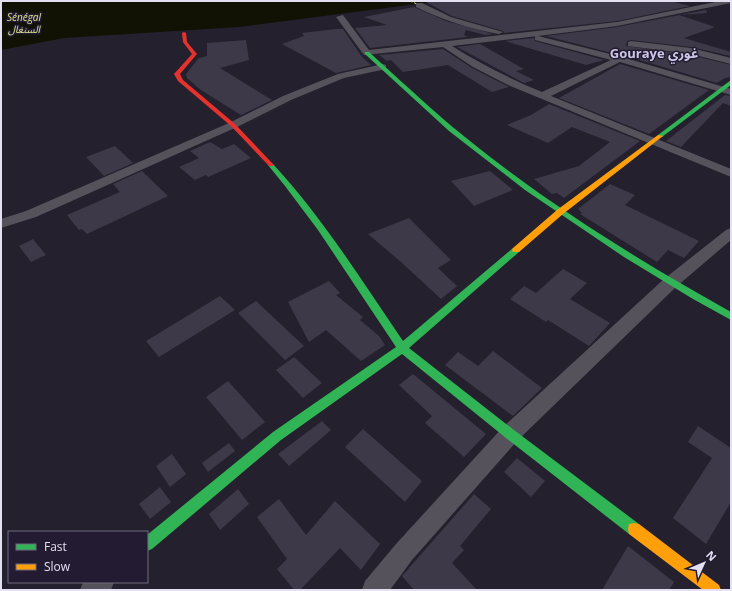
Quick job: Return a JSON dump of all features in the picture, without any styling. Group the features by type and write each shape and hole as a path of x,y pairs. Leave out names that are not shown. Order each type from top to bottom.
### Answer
{"street":[{"path":"367,53 617,24 731,1"},
{"path":"419,5 450,20 468,26 520,35 619,59 727,91"},
{"path":"711,5 731,10"},
{"path":"340,17 367,53 462,139 560,212 670,283 731,316"},
{"path":"184,34 185,42 195,54 177,74 181,81 233,125 297,196 321,228 402,348 510,434 714,590"},
{"path":"444,44 492,73 542,96 654,140 731,173"},
{"path":"632,44 691,51 731,61"},
{"path":"542,96 619,59"},
{"path":"1,224 31,214 233,125 287,98 341,76 383,67"},
{"path":"148,543 276,436 402,348 560,212 654,140 727,91 731,82"},
{"path":"374,590 404,552 510,434 670,283 731,233"},
{"path":"92,590 101,583"}],"water":[{"name":"Sénégal السنغال","path":"1,1 440,1 239,27 64,38 1,50"}],"building":[{"path":"424,1 670,1 690,6 617,21 504,33 503,31 452,16"},
{"path":"414,7 446,21 493,34 485,35 466,30 464,35 468,37 370,48 355,28 387,25 364,17"},
{"path":"706,10 707,13 680,15"},
{"path":"679,15 715,27 684,38 731,52 731,56 691,47 631,40 627,41 626,46 691,55 731,65 731,77 725,78 717,83 626,56 630,52 620,55 546,36 617,27"},
{"path":"343,29 362,57 371,65 336,73 282,44 304,36 302,33"},
{"path":"534,38 535,41 604,60 586,65 505,41"},
{"path":"246,40 249,60 220,68 272,100 241,115 201,90 187,78 186,74 199,58 207,56 207,43"},
{"path":"480,44 524,69 516,71 534,80 524,83 457,47"},
{"path":"443,49 472,68 509,87 492,92 448,65 403,72 391,60 387,61 379,55"},
{"path":"620,64 709,90 649,134 559,98"},
{"path":"725,95 731,96 731,106 723,103 681,147 666,141"},
{"path":"549,104 640,141 564,198 557,193 552,194 534,179 579,166 610,142 572,127 548,143 507,125 531,115"},
{"path":"210,142 222,149 234,144 251,158 208,177 206,175 195,180 179,167 199,158 190,151"},
{"path":"115,146 133,163 104,176 86,157"},
{"path":"142,171 168,196 87,234 82,229 79,230 67,215 120,192 113,184"},
{"path":"490,171 513,190 474,206 451,181"},
{"path":"610,184 635,195 625,205 699,241 684,258 668,250 657,262 580,214 582,213 578,209"},
{"path":"409,218 451,260 438,268 457,286 441,299 368,234"},
{"path":"33,239 46,255 31,262 19,246"},
{"path":"563,269 587,283 570,299 610,323 589,346 548,320 546,322 510,299 524,286 536,293"},
{"path":"329,281 340,293 336,295 363,317 360,320 379,336 385,345 361,361 326,330 309,342 288,302"},
{"path":"220,296 235,310 159,357 146,341"},
{"path":"256,301 304,346 285,360 238,313"},
{"path":"493,351 542,388 513,416 445,365 458,352 478,366"},
{"path":"294,357 322,383 303,398 276,370"},
{"path":"413,374 486,434 464,457 425,423 432,416 399,385"},
{"path":"228,381 265,422 242,440 206,397"},
{"path":"322,421 331,430 289,466 278,454"},
{"path":"698,426 731,448 731,502 706,544 673,518 712,458 688,442"},
{"path":"363,429 422,481 405,502 345,447"},
{"path":"229,443 235,451 208,472 202,463"},
{"path":"172,454 186,474 170,487 156,466"},
{"path":"517,458 545,481 531,497 504,472"},
{"path":"160,487 171,502 150,519 139,504"},
{"path":"238,489 249,504 220,530 209,514"},
{"path":"474,494 491,509 460,546 464,550 452,563 477,590 414,590 402,576"},
{"path":"279,499 306,535 335,501 380,544 361,570 340,548 300,590 294,590 277,569 287,559 257,517"},
{"path":"628,546 674,582 669,590 602,590"}],"ferry route":[{"path":"410,1 417,4"}],"traffic: fast":[{"path":"367,53 451,130 495,165 593,234 661,276 731,316"},
{"path":"660,136 731,82"},
{"path":"271,165 288,184 321,228 402,348 510,434 634,529"},
{"path":"148,543 277,436 402,348 516,250"}],"traffic: slow":[{"path":"516,250 560,212 660,136"},
{"path":"634,529 714,590"}],"traffic: jam":[{"path":"184,33 185,42 195,54 177,74 181,81 233,125 271,165"}],"district":[{"name":"Gouraye غوري","path":"654,53"}]}
